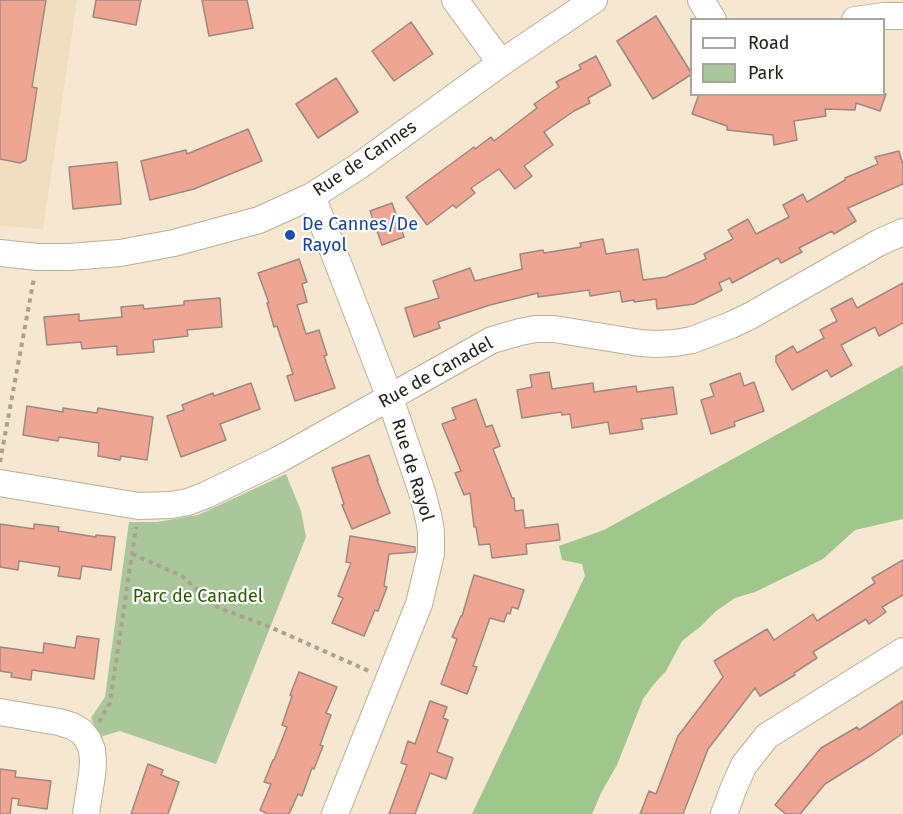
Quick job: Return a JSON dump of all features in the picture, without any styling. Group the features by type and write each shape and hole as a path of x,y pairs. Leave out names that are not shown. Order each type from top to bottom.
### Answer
{"street":[{"path":"455,0 501,63"},
{"name":"Rue de Cannes","path":"0,253 69,257 120,253 174,243 259,220 312,196 359,166 501,63 594,0"},
{"path":"701,0 713,18"},
{"path":"870,18 903,16"},
{"name":"Rue de Rayol","path":"312,196 390,398 422,492 430,523 431,554 419,604 335,814"},
{"name":"Rue de Canadel","path":"0,483 139,506 171,506 206,495 280,459 492,340 520,332 554,329 640,343 656,344 692,340 731,326 903,232"},
{"path":"724,814 744,765 767,736 903,651"},
{"path":"0,712 59,722 82,732 92,750 93,762 86,814"}],"path":[{"path":"0,462 38,256"},
{"path":"88,740 110,703 139,506"},
{"path":"132,554 182,576 219,608 270,627 389,680"}],"shaded area":[{"path":"0,0 77,0 43,229 0,226"}],"green space":[{"path":"903,365 903,519 855,530 823,559 755,592 735,598 716,611 682,641 666,671 643,699 617,765 592,814 472,814 585,576 582,564 562,560 559,546 604,530"},
{"name":"Parc de Canadel","path":"286,474 301,511 306,537 216,764 120,731 100,737 91,718 105,697 129,522 157,522 198,515"}],"building":[{"path":"0,0 46,0 32,87 37,88 26,160 20,163 0,159"},
{"path":"96,0 141,0 136,25 93,17"},
{"path":"202,0 247,0 253,28 209,36"},
{"path":"656,16 690,71 690,75 653,99 617,41"},
{"path":"411,22 433,54 394,81 372,51"},
{"path":"596,56 611,85 588,98 590,103 544,132 553,145 524,166 532,176 515,189 499,169 471,188 475,193 456,208 453,205 427,225 406,197 474,147 475,149 491,137 494,141 537,108 534,104 559,87 556,82 581,69 579,65"},
{"path":"336,78 358,112 318,138 296,104"},
{"path":"886,94 880,111 856,103 855,110 825,109 826,116 794,121 797,140 774,145 773,135 727,130 727,126 692,114 698,96 885,96"},
{"path":"248,129 262,161 194,189 150,200 141,161 186,150 187,154"},
{"path":"899,151 903,165 903,184 848,208 856,221 834,234 832,231 799,248 802,252 781,263 778,258 732,283 730,278 719,283 722,290 694,304 657,309 656,299 622,302 620,291 590,296 589,290 538,297 538,293 490,305 438,322 440,328 414,337 405,308 439,298 433,281 470,268 475,281 522,269 520,254 581,247 580,243 603,239 606,254 638,249 643,280 666,277 706,259 704,254 733,239 728,230 748,219 756,234 789,217 783,205 803,194 807,202 845,178 878,164 875,157"},
{"path":"117,162 121,204 73,209 69,167"},
{"path":"392,203 404,237 382,245 370,211"},
{"path":"299,259 307,282 302,284 307,302 297,305 306,334 319,330 327,355 324,356 335,388 295,401 287,376 293,374 277,326 274,327 267,303 269,303 258,273"},
{"path":"903,283 903,323 879,336 875,327 841,345 852,365 831,377 827,370 792,390 776,362 776,356 793,346 797,353 824,338 820,330 837,321 831,309 852,298 857,308"},
{"path":"220,298 222,327 187,330 188,336 153,340 154,352 117,355 117,346 82,349 81,342 47,345 44,317 79,314 79,321 122,317 121,307 143,305 144,309 184,305 184,301"},
{"path":"549,372 552,389 593,383 594,392 636,386 637,392 673,387 677,414 641,419 643,429 610,434 608,422 572,428 570,414 562,415 561,412 522,418 517,390 532,387 530,375"},
{"path":"740,373 744,386 754,382 764,411 734,422 735,426 711,434 701,400 714,396 710,384"},
{"path":"251,383 260,409 220,424 226,440 181,457 167,416 184,410 182,405 213,393 214,396"},
{"path":"476,399 486,427 492,425 500,446 493,449 512,498 514,498 515,511 523,510 525,528 558,524 560,540 526,544 527,554 492,558 490,544 479,545 476,527 474,527 470,493 464,495 455,473 461,471 442,424 456,419 452,408"},
{"path":"27,406 63,412 63,408 97,413 98,408 153,417 147,460 121,456 120,460 98,456 99,443 59,437 58,441 23,435"},
{"path":"369,455 390,513 352,529 342,505 344,504 332,468"},
{"path":"0,524 34,529 34,524 59,527 58,531 96,537 96,535 115,537 111,570 82,566 80,579 58,576 60,567 19,561 18,570 0,567"},
{"path":"350,536 415,547 415,552 389,554 384,586 387,587 378,611 375,610 364,636 332,623 343,598 338,596 351,563 346,562"},
{"path":"903,560 903,595 882,607 886,612 869,624 866,619 813,652 817,658 794,673 795,675 760,696 755,688 708,749 683,814 640,814 649,791 656,794 678,736 723,677 714,661 767,629 774,640 813,614 817,621 875,583 872,578"},
{"path":"474,575 524,590 518,609 512,607 504,622 490,618 473,666 477,667 467,694 441,684 457,639 452,637 462,616"},
{"path":"77,636 99,639 94,679 32,670 31,680 11,677 12,673 0,671 0,647 43,653 44,643 75,648"},
{"path":"299,672 337,687 326,713 331,715 320,745 323,746 302,796 298,794 289,814 268,814 260,810 271,784 264,782 287,727 282,725"},
{"path":"430,701 447,707 443,718 448,720 437,752 453,758 446,779 430,773 415,814 389,814 407,765 401,763 408,741 415,744"},
{"path":"903,701 903,733 825,784 800,814 786,814 775,805 821,748 857,727 859,730"},
{"path":"148,764 163,770 161,775 179,782 168,814 131,814"},
{"path":"0,769 16,771 15,777 51,781 47,809 18,805 19,799 12,798 10,814 0,814"}],"place":[{"name":"De Cannes/De Rayol","path":"290,235"}]}
